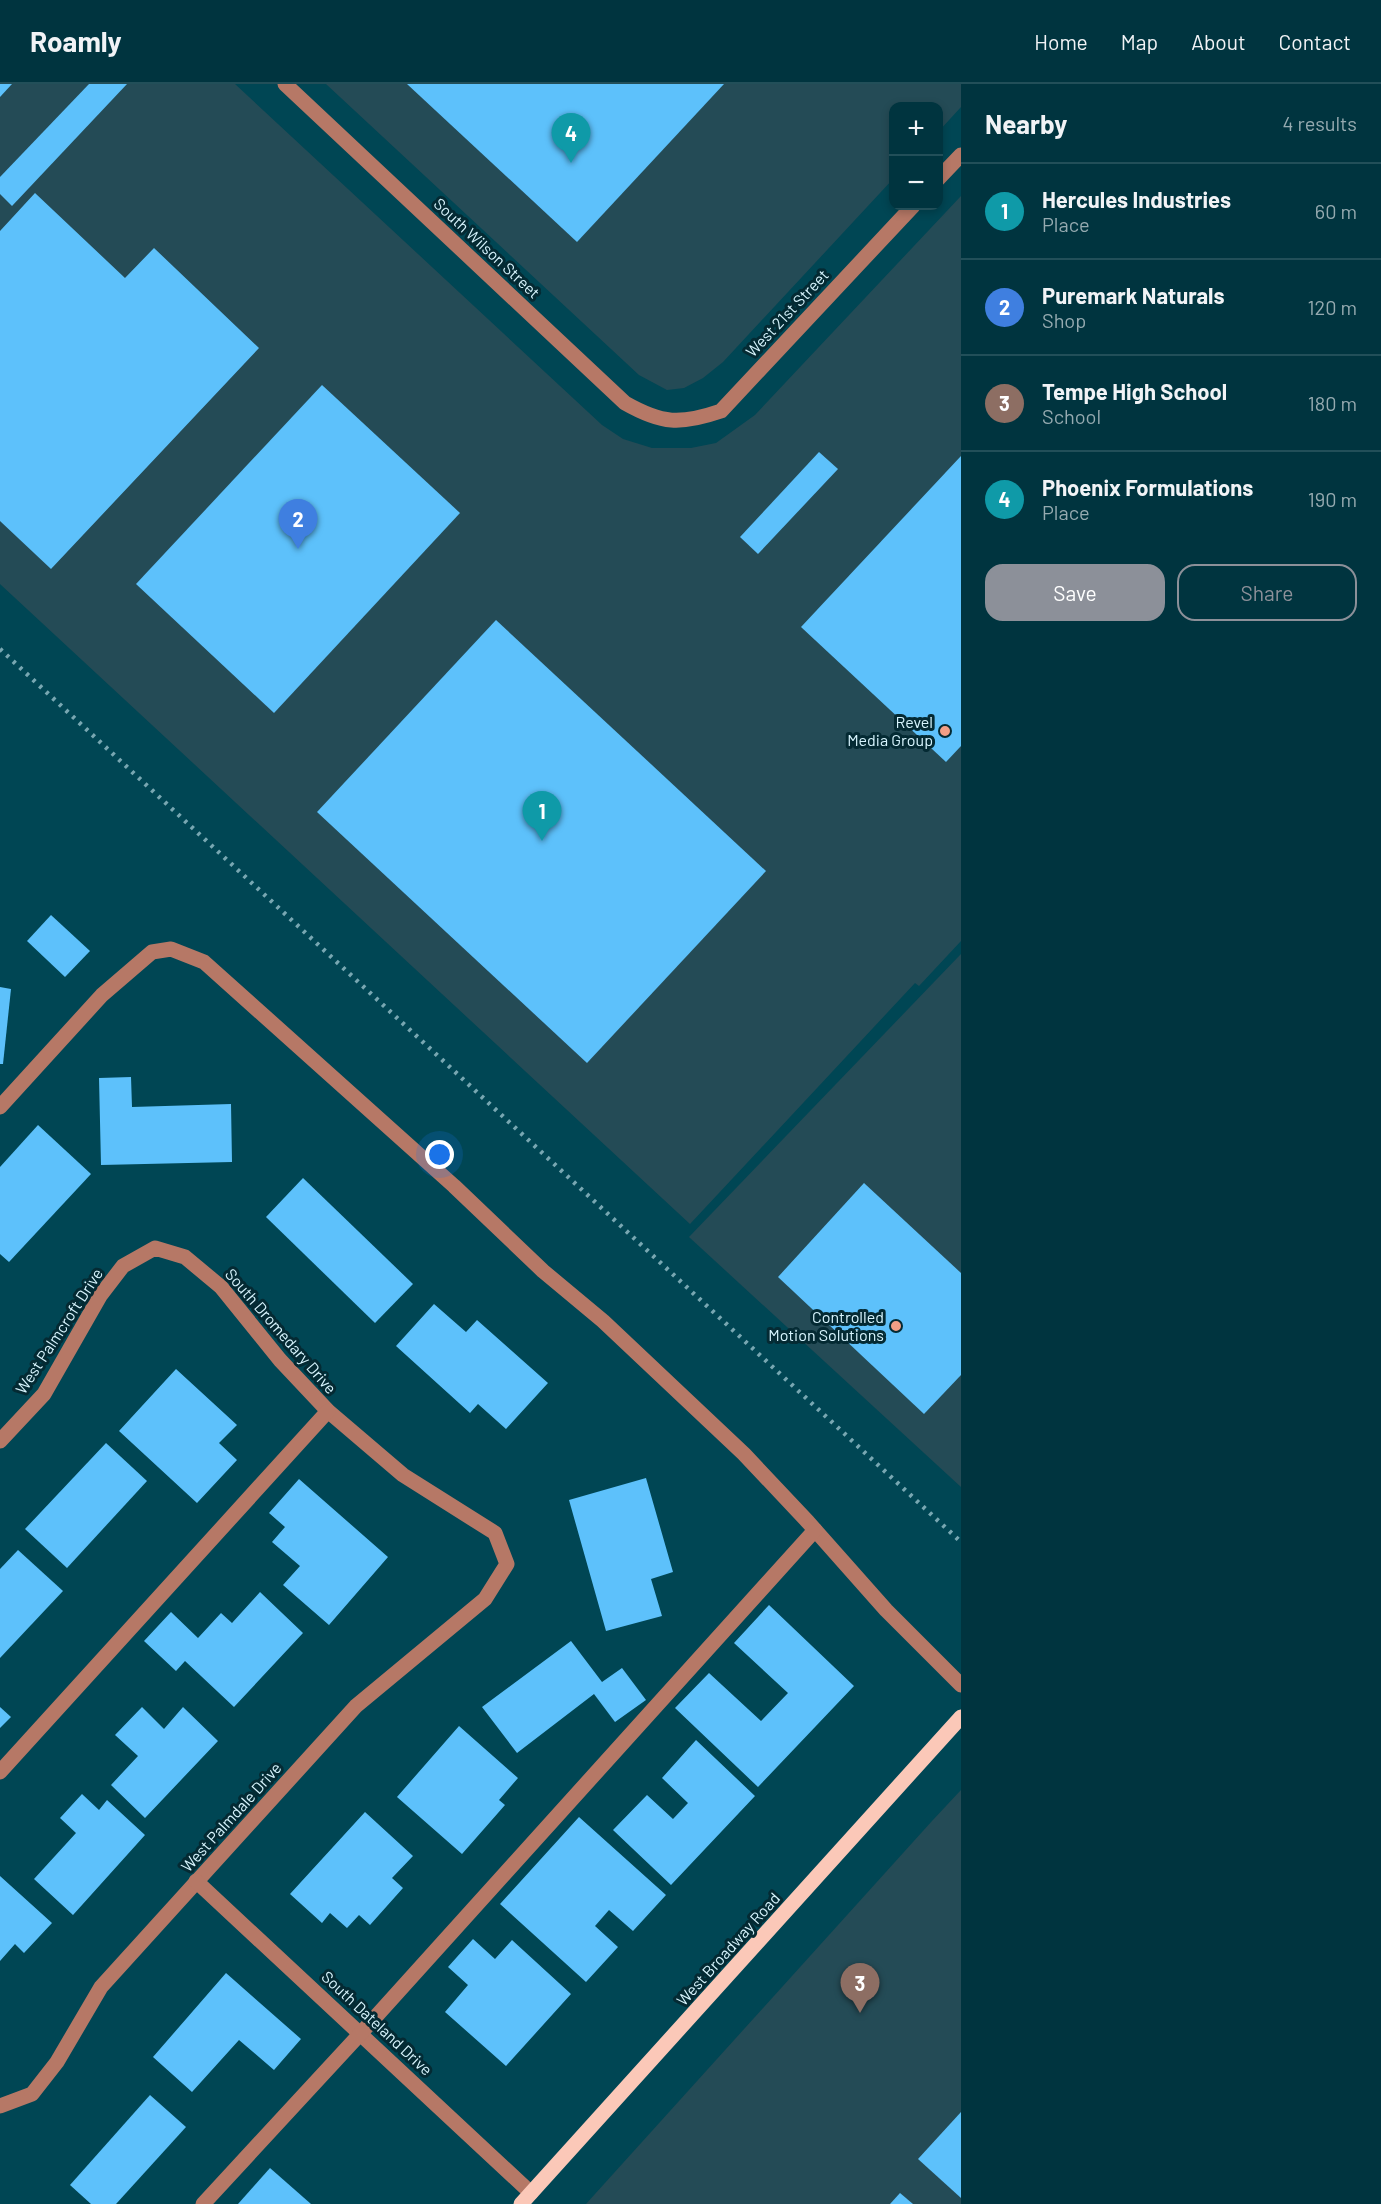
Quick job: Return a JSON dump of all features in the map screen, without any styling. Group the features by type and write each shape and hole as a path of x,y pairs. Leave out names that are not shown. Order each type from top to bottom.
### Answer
{"main road":[{"name":"West Broadway Road","path":"526,2199 961,1717"}],"street":[{"name":"South Wilson Street","path":"285,84 625,402 646,415 674,421"},
{"path":"943,175 961,155"},
{"name":"West 21st Street","path":"674,421 721,411 909,210"},
{"path":"0,1107 102,995 152,952 171,949 204,962 445,1178 543,1271 603,1321 744,1454 886,1610 961,1685"},
{"name":"South Dromedary Drive","path":"155,1248 185,1257 221,1287 280,1360 328,1410 403,1475 495,1533 507,1564"},
{"name":"West Palmcroft Drive","path":"0,1442 44,1394 100,1296 123,1266 155,1248"},
{"path":"0,1772 328,1410"},
{"path":"203,2204 361,2033 815,1530"},
{"name":"West Palmdale Drive","path":"0,2106 32,2094 57,2062 101,1987 196,1881 356,1706 485,1599 507,1564"},
{"name":"South Dateland Drive","path":"196,1881 361,2033 526,2199"}],"shaded area":[{"path":"0,84 235,84 602,425 623,439 652,448 691,448 716,443 755,415 961,196 961,941 919,986 915,983 690,1224 0,584"},
{"path":"326,84 961,84 961,107 943,127 943,102 889,102 889,183 723,362 703,378 684,388 667,390 639,375"},
{"path":"961,954 961,1487 689,1237"},
{"path":"961,1790 961,2204 586,2204 932,1821"}],"building":[{"path":"0,84 12,84 0,97"},
{"path":"89,84 127,84 12,206 0,194 0,177"},
{"path":"407,84 724,84 577,242"},
{"path":"35,193 125,278 154,248 259,348 51,569 0,521 0,231"},
{"path":"322,385 460,513 274,713 136,584"},
{"path":"819,452 838,469 758,554 740,537"},
{"path":"961,456 961,746 946,762 801,627"},
{"path":"496,620 766,871 587,1063 317,812"},
{"path":"51,915 90,951 65,977 27,941"},
{"path":"0,987 11,989 3,1064 0,1064"},
{"path":"131,1077 132,1107 231,1104 232,1162 101,1165 99,1078"},
{"path":"38,1125 91,1174 9,1262 0,1254 0,1167"},
{"path":"303,1178 413,1284 375,1323 266,1217"},
{"name":"Controlled Motion Solutions","path":"864,1183 961,1273 961,1375 924,1414 778,1277"},
{"path":"434,1304 466,1332 477,1320 548,1383 506,1429 478,1404 470,1413 396,1346"},
{"path":"176,1369 237,1425 219,1443 237,1460 197,1503 119,1431"},
{"path":"106,1443 147,1481 67,1568 25,1529"},
{"path":"646,1478 673,1572 651,1579 662,1616 606,1631 569,1500"},
{"path":"299,1479 388,1557 329,1625 283,1585 300,1566 272,1542 285,1527 269,1513"},
{"path":"18,1550 63,1591 0,1658 0,1569"},
{"path":"260,1592 303,1633 234,1707 185,1661 176,1671 144,1641 171,1612 198,1638 221,1613 232,1623"},
{"path":"769,1605 854,1686 758,1787 675,1708 709,1673 761,1721 788,1693 734,1643"},
{"path":"571,1641 602,1682 622,1668 646,1700 615,1722 594,1694 517,1753 482,1707"},
{"path":"0,1707 11,1717 0,1728"},
{"path":"142,1707 164,1729 183,1707 218,1741 145,1818 111,1785 138,1756 115,1735"},
{"path":"459,1726 518,1778 499,1800 505,1805 462,1854 397,1797"},
{"path":"696,1740 755,1796 671,1885 613,1830 647,1795 673,1819 688,1803 662,1778"},
{"path":"82,1794 99,1810 107,1800 145,1835 73,1915 34,1879 76,1833 60,1818"},
{"path":"365,1812 413,1856 392,1878 403,1888 370,1925 359,1915 347,1928 330,1913 322,1923 290,1894"},
{"path":"579,1817 666,1895 633,1931 609,1910 595,1926 618,1947 586,1982 500,1904"},
{"path":"0,1876 52,1923 24,1953 15,1944 0,1961"},
{"path":"473,1939 495,1959 512,1940 571,1994 506,2066 445,2012 468,1985 448,1967"},
{"path":"226,1973 301,2039 274,2070 239,2040 192,2092 153,2057"},
{"path":"150,2095 186,2127 116,2204 91,2204 70,2185"},
{"path":"961,2112 961,2198 918,2159"},
{"path":"270,2168 311,2204 238,2204"},
{"path":"900,2193 913,2204 890,2204"}],"railway":[{"path":"0,649 961,1542"}],"place":[{"name":"Phoenix Formulations","path":"571,163"},
{"name":"Puremark Naturals","path":"298,549"},
{"name":"Revel Media Group","path":"945,731"},
{"name":"Hercules Industries","path":"542,841"},
{"name":"Controlled Motion Solutions","path":"896,1326"},
{"name":"Tempe High School","path":"860,2013"}]}
